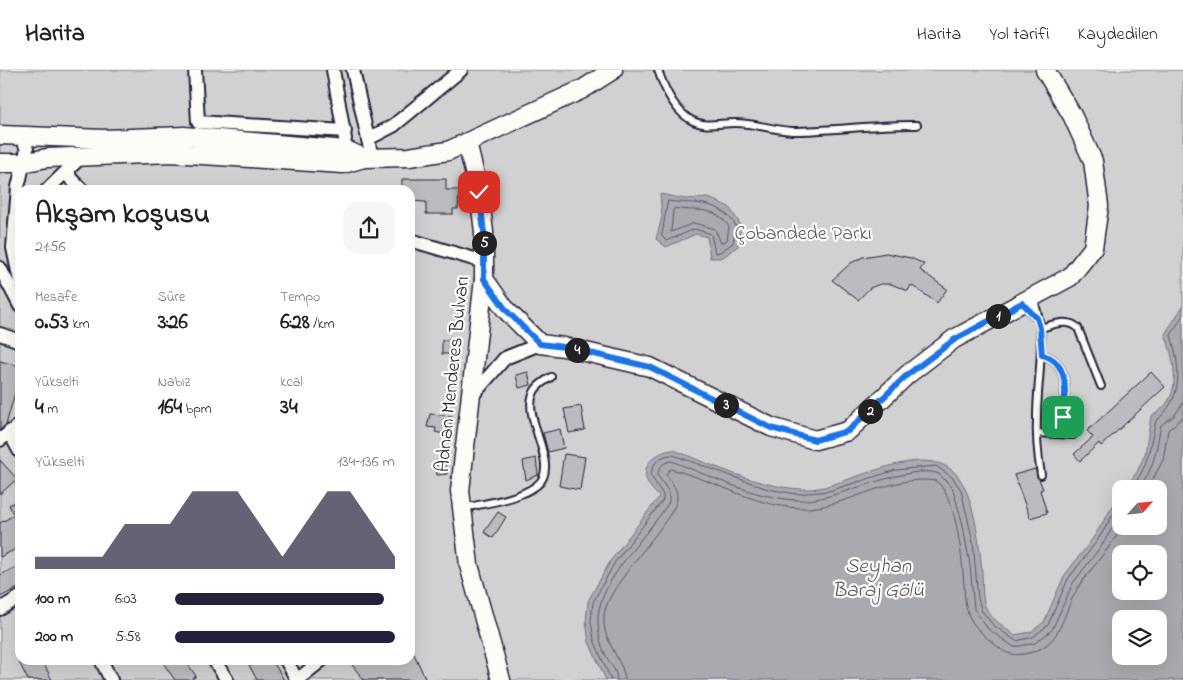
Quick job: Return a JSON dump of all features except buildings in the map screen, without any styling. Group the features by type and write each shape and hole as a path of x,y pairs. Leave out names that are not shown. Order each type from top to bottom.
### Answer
{"main road":[{"path":"0,162 22,163 47,158 171,153 343,164 368,158 409,156 448,150 467,143 495,127 583,89 613,70"},
{"path":"484,270 506,310 540,344 564,347 650,367 771,428 815,440 848,431 907,375 954,340 1070,277 1093,248 1099,206 1093,161 1072,115 1045,70"},
{"path":"0,135 104,139 190,136 346,150 368,158"},
{"name":"Adnan Menderes Bulvarı","path":"467,143 480,200 484,232 484,270 472,396 461,466 462,509 469,565 501,680"}],"street":[{"path":"186,70 190,136"},
{"path":"195,70 198,122 345,131"},
{"path":"333,70 345,131 346,150"},
{"path":"353,70 368,139 368,158"},
{"path":"368,139 393,126 461,70"},
{"path":"20,185 22,163 27,149 21,136"},
{"path":"52,185 81,157"},
{"path":"68,169 70,178 77,185"},
{"path":"15,235 13,248 15,257"},
{"path":"415,242 484,270"},
{"path":"0,268 15,296"},
{"path":"0,334 15,339"},
{"path":"472,396 505,358 540,344"},
{"path":"15,428 5,436 15,447"},
{"path":"0,609 15,600"},
{"path":"104,665 111,680"},
{"path":"216,665 216,680"},
{"path":"217,665 227,680"},
{"path":"289,665 297,680 316,665"}],"lane":[{"path":"658,70 664,86 679,111 690,120 706,125 744,124 791,131 872,125 917,125"},
{"path":"1027,301 1037,318 1040,328 1042,355 1036,417 1041,475"},
{"path":"1027,301 1037,318"},
{"path":"1040,328 1066,322 1075,325 1083,335 1101,386"},
{"path":"1042,355 1052,358 1063,375 1066,396 1063,417"},
{"path":"462,509 517,494 536,486 540,481 544,472 544,460 532,419 531,401 535,389 551,376"},
{"path":"1037,433 1073,435"}],"green space":[{"name":"Çobandede Parkı","path":"0,70 1183,70 1183,680 0,680"}],"water":[{"path":"660,194 685,199 709,198 729,207 741,225 738,246 722,258 710,258 707,237 696,234 666,247 656,239 662,217"},
{"name":"Seyhan Baraj Gölü","path":"1183,306 1183,680 606,680 589,642 586,621 588,601 611,560 659,497 648,483 646,469 657,455 674,450 746,478 784,487 802,489 819,488 909,462 927,461 943,465 956,474 972,507 980,549 983,597 987,610 996,621 1014,635 1031,632 1044,622 1064,576 1093,538 1112,507 1112,535 1168,535 1168,480 1131,480 1137,472 1145,454 1151,416 1168,401 1172,391 1174,369 1165,334"}],"route":[{"path":"479,192 484,232 484,279 506,310 540,344 564,347 650,367 771,428 815,440 848,431 907,375 954,340 1022,303 1029,313 1037,318 1040,328 1042,355 1052,358 1061,368 1066,396 1063,417"}]}
